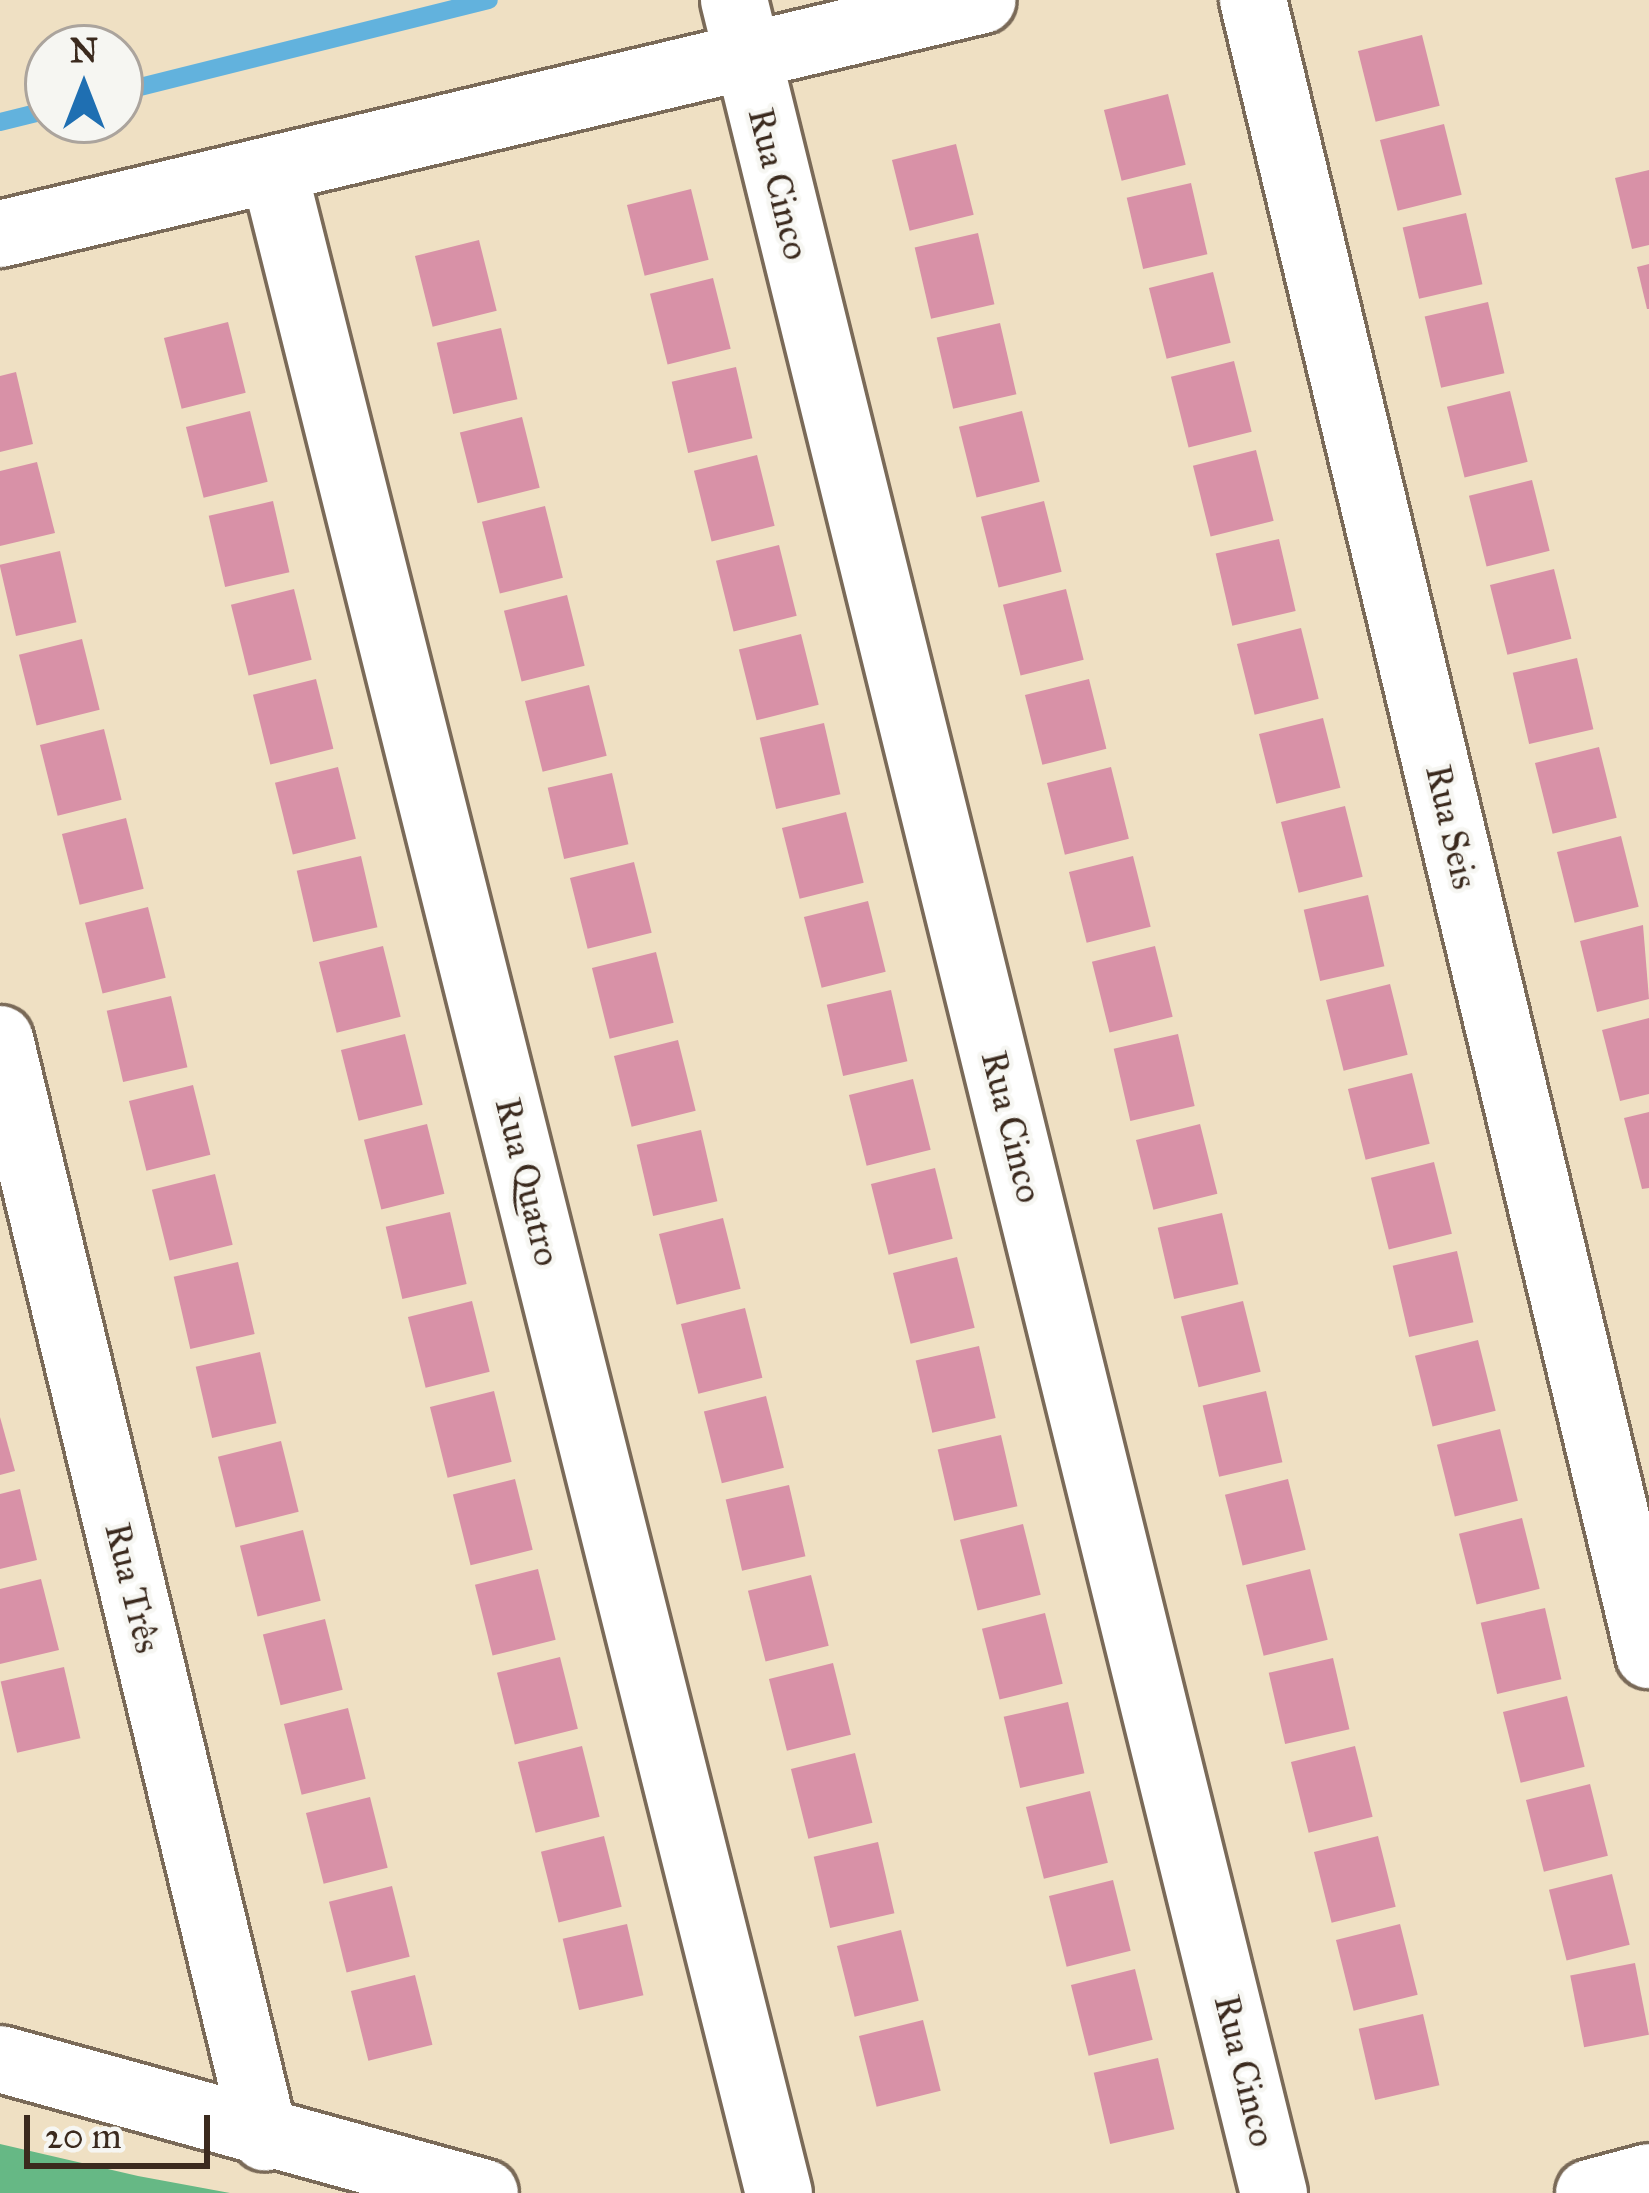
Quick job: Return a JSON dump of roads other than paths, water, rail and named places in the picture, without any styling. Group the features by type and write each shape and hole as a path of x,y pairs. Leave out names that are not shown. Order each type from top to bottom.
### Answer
{"street":[{"path":"0,234 274,171 741,31 983,0"},
{"name":"Rua Seis","path":"1253,0 1649,1654"},
{"name":"Rua Cinco","path":"741,31 1274,2193"},
{"name":"Rua Quatro","path":"274,171 779,2193"},
{"name":"Rua Três","path":"0,1039 265,2138"},
{"path":"0,2060 265,2138 485,2193"},
{"path":"1589,2193 1649,2177"}],"waterway":[{"path":"144,86 489,0"},
{"path":"0,122 24,116"}]}
